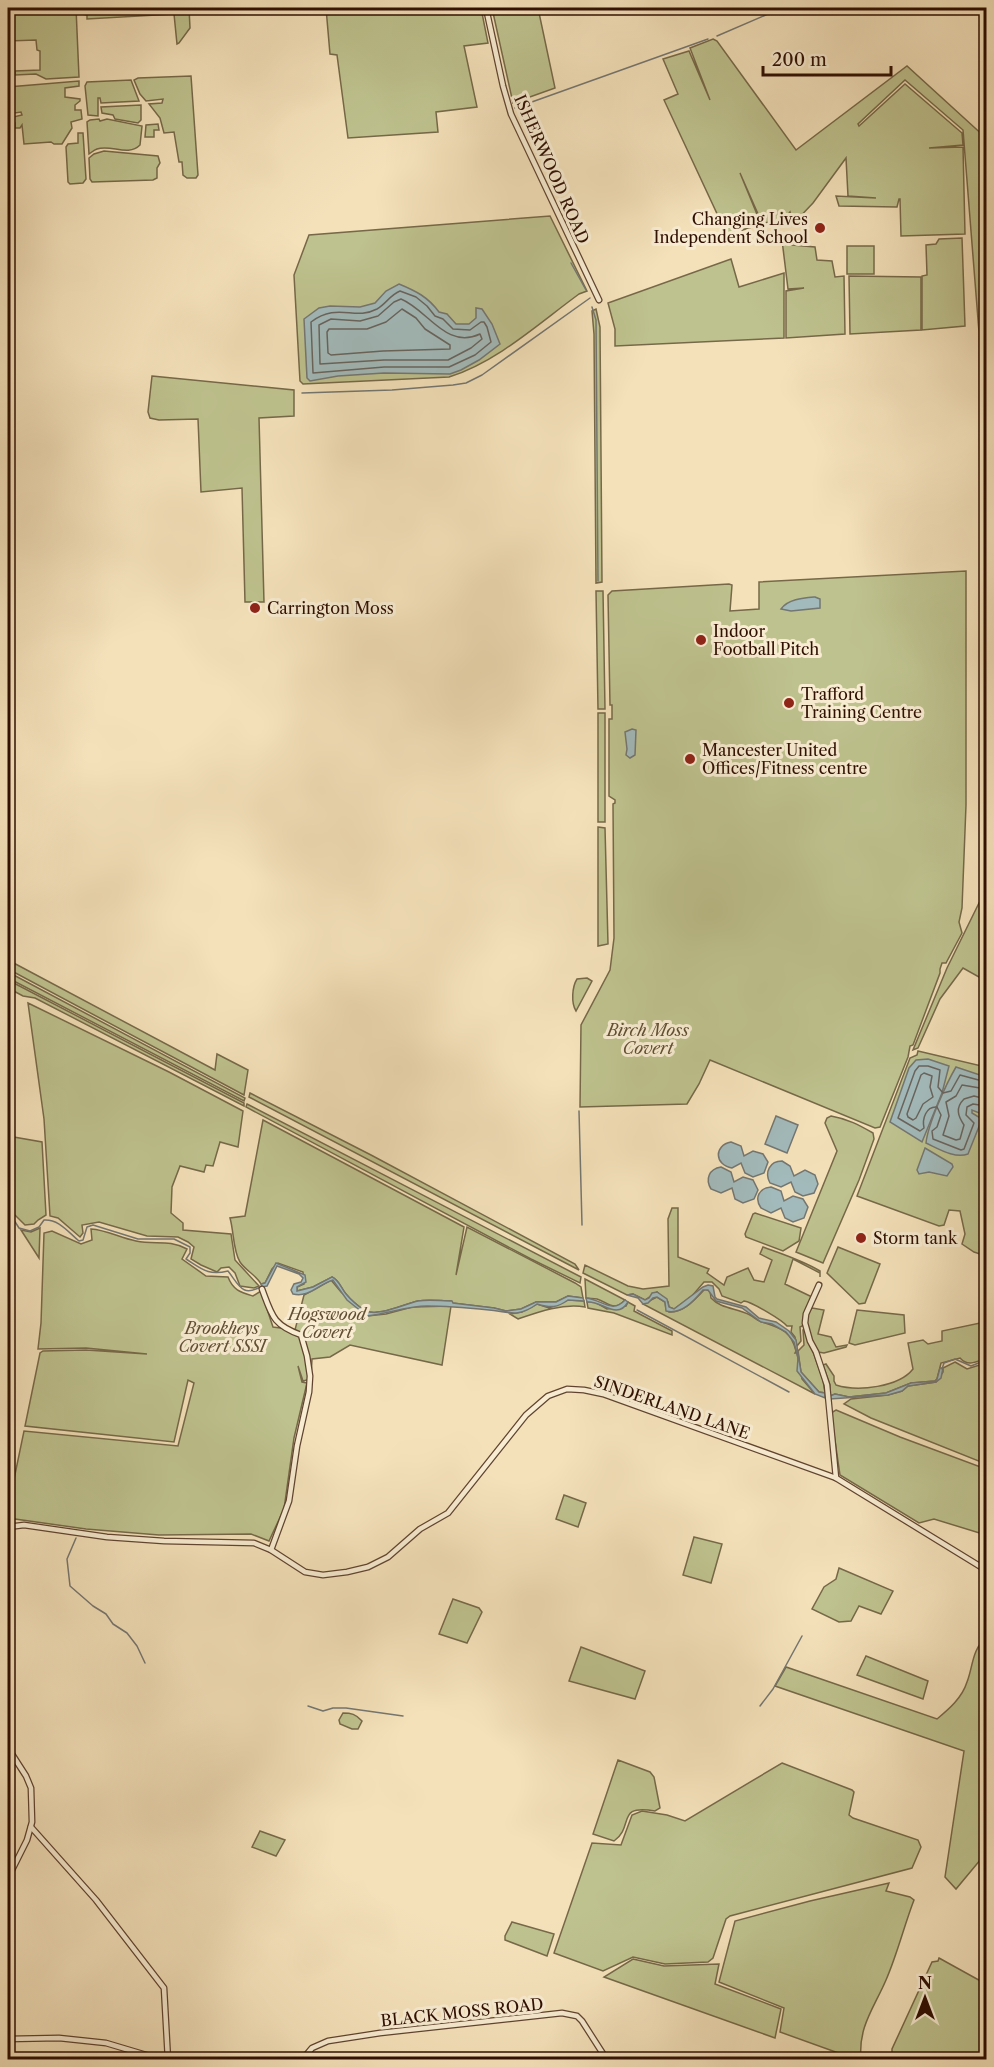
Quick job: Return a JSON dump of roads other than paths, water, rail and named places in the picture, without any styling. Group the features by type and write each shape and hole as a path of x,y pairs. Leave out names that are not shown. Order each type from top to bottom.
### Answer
{"street":[{"name":"ISHERWOOD ROAD","path":"486,8 511,114 599,300"},
{"path":"819,1285 806,1314 805,1323 827,1389 836,1478"},
{"path":"262,1289 272,1317 301,1335 310,1376 289,1501 271,1550"},
{"name":"SINDERLAND LANE","path":"8,1527 24,1525 107,1537 164,1541 242,1541 271,1550 297,1568 318,1575 347,1572 383,1560 398,1550 420,1529 453,1509 533,1407 548,1396 567,1389 603,1394 836,1478 987,1570"},
{"path":"8,1748 31,1788 31,1827 8,1878"},
{"path":"31,1827 96,1900 164,1988 168,2060"},
{"name":"BLACK MOSS ROAD","path":"302,2060 312,2049 328,2041 561,2013 577,2016 582,2021 607,2060"},
{"path":"8,2038 59,2038 106,2043 163,2060"}],"water":[{"path":"399,284 421,295 439,312 447,314 456,324 469,324 476,318 476,308 482,309 492,324 500,344 479,360 450,374 384,373 338,376 310,381 307,378 304,319 319,308 360,307 375,303 386,291"},
{"path":"815,597 820,599 820,608 791,611 781,609 792,601"},
{"path":"636,730 635,755 630,758 626,755 625,732"},
{"path":"928,1059 949,1066 942,1093 922,1142 890,1122 909,1068 916,1060"},
{"path":"956,1067 986,1077 986,1106 982,1114 972,1110 972,1113 982,1119 968,1154 963,1155 947,1153 926,1143 938,1104"},
{"path":"776,1116 798,1125 787,1153 765,1144"},
{"path":"731,1142 741,1146 744,1156 753,1151 763,1154 768,1162 764,1173 753,1177 745,1173 741,1163 732,1168 722,1163 718,1155 719,1151 725,1144"},
{"path":"925,1148 952,1164 953,1167 947,1176 929,1172 919,1174 917,1170"},
{"path":"782,1161 790,1166 794,1176 805,1170 815,1175 818,1184 814,1193 803,1196 795,1192 791,1182 781,1187 770,1183 769,1168 774,1163"},
{"path":"721,1167 731,1172 734,1182 743,1177 753,1180 758,1190 754,1199 743,1203 735,1199 732,1188 721,1193 711,1189 708,1182 709,1175"},
{"path":"771,1187 781,1191 784,1201 793,1196 803,1199 808,1207 804,1218 793,1222 785,1218 781,1208 771,1213 761,1208 758,1201 759,1194 763,1189"},
{"path":"276,1263 305,1275 306,1282 297,1287 297,1291 313,1287 332,1277 352,1301 369,1312 383,1311 426,1300 452,1301 506,1311 521,1309 536,1302 556,1302 568,1296 583,1298 584,1301 568,1300 554,1306 537,1304 519,1313 427,1306 367,1316 347,1300 333,1280 304,1294 293,1294 291,1290 294,1284 301,1282 303,1278 299,1274 277,1266 267,1286 262,1287 261,1284 265,1283"},
{"path":"708,1285 713,1286 717,1299 746,1307 759,1318 776,1322 789,1331 796,1340 801,1372 819,1392 825,1393 825,1398 815,1394 797,1371 798,1358 794,1342 786,1332 772,1324 761,1322 742,1308 716,1301 708,1290 703,1290 682,1309 672,1312 666,1311 665,1302 657,1297 643,1304 638,1298 627,1295 633,1294 645,1300 652,1293 657,1292 667,1299 669,1307 674,1309"},
{"path":"586,1298 611,1306 616,1306 625,1300 628,1302 619,1310 614,1310 587,1302"},
{"path":"940,1368 943,1368 941,1378 936,1382 908,1386 902,1391 888,1395 830,1399 830,1396 835,1394 849,1397 886,1393 911,1383 935,1381"}],"waterway":[{"path":"717,36 782,8"},
{"path":"515,108 708,39"},
{"path":"571,263 586,290"},
{"path":"302,393 392,390 466,383 482,375 590,298"},
{"path":"592,307 596,320 598,581"},
{"path":"579,1111 582,1225"},
{"path":"8,1215 19,1228 30,1231 39,1227 44,1220 49,1220 63,1227 79,1241 83,1240 87,1227 93,1225 138,1239 174,1239 190,1247 190,1253 186,1259 201,1269 215,1273 228,1271 238,1285 245,1290 250,1291 262,1286"},
{"path":"637,1310 789,1392"},
{"path":"942,1369 944,1363 955,1359 971,1366 986,1360"},
{"path":"76,1538 67,1559 70,1586 106,1614 113,1624 127,1633 137,1646 145,1663"},
{"path":"760,1706 773,1689 802,1636"},
{"path":"308,1706 323,1711 346,1708 403,1716"}],"place":[{"name":"Changing Lives Independent School","path":"820,228"},
{"name":"Carrington Moss","path":"255,608"},
{"name":"Indoor Football Pitch","path":"701,640"},
{"name":"Trafford Training Centre","path":"789,703"},
{"name":"Mancester United Offices/Fitness centre","path":"690,759"},
{"name":"Storm tank","path":"861,1238"}],"park label":[{"name":"Birch Moss Covert","path":"648,1039"},
{"name":"Hogswood Covert","path":"327,1323"},
{"name":"Brookheys Covert SSSI","path":"222,1337"}]}
